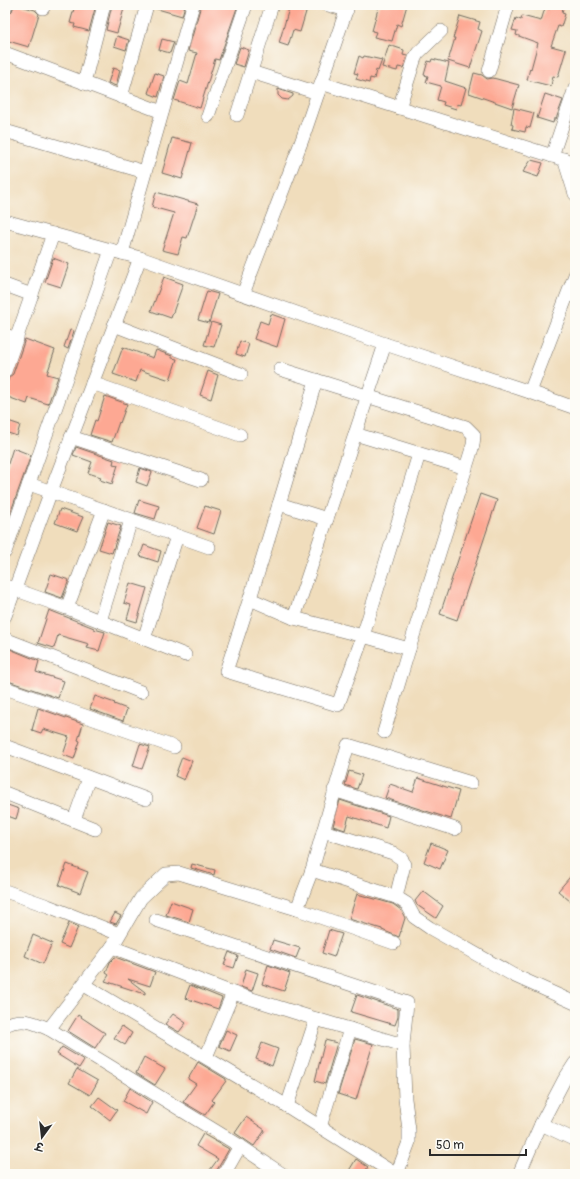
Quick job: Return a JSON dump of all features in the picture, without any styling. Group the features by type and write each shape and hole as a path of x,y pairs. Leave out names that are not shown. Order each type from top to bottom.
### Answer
{"street":[{"path":"84,83 104,5"},
{"path":"121,97 147,5"},
{"path":"5,552 145,172 193,5"},
{"path":"208,116 246,5"},
{"path":"237,115 272,5"},
{"path":"243,294 302,140 348,8 328,5"},
{"path":"489,71 508,5"},
{"path":"400,108 415,58 418,53 440,32"},
{"path":"5,53 162,112"},
{"path":"251,72 400,108 564,159"},
{"path":"575,88 564,159 575,194"},
{"path":"5,131 145,172"},
{"path":"5,220 140,258 385,344 575,408"},
{"path":"5,371 11,337 32,294 53,234"},
{"path":"5,616 10,587 51,491 140,258"},
{"path":"530,392 575,275"},
{"path":"5,285 32,294"},
{"path":"114,325 241,374"},
{"path":"294,618 385,344"},
{"path":"280,369 466,427 474,435 473,445 384,732"},
{"path":"316,380 280,504 226,671 338,705 363,636 419,454"},
{"path":"92,383 240,435"},
{"path":"355,434 466,468"},
{"path":"71,438 201,480"},
{"path":"29,484 209,547"},
{"path":"280,504 327,519"},
{"path":"67,608 104,510"},
{"path":"100,621 131,520"},
{"path":"144,638 177,536"},
{"path":"10,587 185,655"},
{"path":"250,599 294,618 409,649"},
{"path":"5,639 141,692"},
{"path":"5,688 174,747"},
{"path":"296,910 312,870 348,745 471,783"},
{"path":"5,746 146,800"},
{"path":"74,820 89,778"},
{"path":"334,790 455,829"},
{"path":"5,793 95,829"},
{"path":"323,831 393,854 402,860 404,865 396,897"},
{"path":"312,870 396,897 408,904 414,917 430,928 513,975 575,1003"},
{"path":"49,1029 112,947 141,898 166,874 179,873 394,943"},
{"path":"5,891 119,934"},
{"path":"84,985 287,1106 396,1174 409,1142 405,1099 403,1045 407,1003 156,920"},
{"path":"112,947 233,993 316,1020 403,1045"},
{"path":"206,1057 233,993"},
{"path":"5,1025 22,1020 33,1022 49,1029 240,1146 281,1174"},
{"path":"287,1106 316,1020"},
{"path":"320,1127 350,1029"},
{"path":"519,1174 541,1124 564,1080 575,1064"},
{"path":"541,1124 575,1140"},
{"path":"224,1174 240,1146"}],"building":[{"path":"14,5 35,10 39,14 29,47 5,40 5,21"},
{"path":"75,5 96,5 89,31 74,27 75,24 70,23"},
{"path":"112,5 125,5 117,33 106,30"},
{"path":"155,5 185,5 182,16 154,8"},
{"path":"201,5 238,5 219,60 215,59 200,108 174,100 180,81 188,84 197,53 188,51"},
{"path":"290,5 308,5 300,32 293,30 288,46 279,43"},
{"path":"379,5 407,5 401,26 397,24 392,41 374,37 376,32 372,31"},
{"path":"551,5 563,8 562,13 565,14 561,27 558,26 551,46 566,50 558,77 553,76 551,86 527,80 538,43 516,35 517,31 512,30 516,18 521,20 522,16 541,21 545,8 550,9"},
{"path":"460,16 480,22 478,29 482,31 470,68 448,61"},
{"path":"117,36 129,40 126,50 114,46"},
{"path":"162,39 174,42 170,53 159,50"},
{"path":"389,45 404,50 403,55 407,56 403,68 398,67 397,71 382,67"},
{"path":"240,47 249,50 244,67 234,64"},
{"path":"359,56 363,58 364,56 382,60 378,71 376,70 374,79 370,78 369,83 356,79 358,74 354,73"},
{"path":"432,59 449,63 445,81 466,88 461,105 457,104 456,109 443,105 444,102 437,100 441,86 426,82 428,76 424,75 428,61 431,62"},
{"path":"113,68 120,70 116,86 108,83"},
{"path":"155,73 164,76 158,97 148,93"},
{"path":"474,73 482,75 487,79 493,78 519,85 512,108 469,93"},
{"path":"278,89 293,94 293,96 288,100 282,99 278,95"},
{"path":"545,94 563,100 553,123 537,118"},
{"path":"514,108 534,113 530,128 526,127 525,132 512,129 513,125 511,124"},
{"path":"172,138 192,143 182,179 162,173"},
{"path":"531,160 543,163 538,177 523,172"},
{"path":"156,192 198,204 187,238 183,237 178,254 162,250 174,213 152,207"},
{"path":"53,258 69,264 61,287 45,282"},
{"path":"164,277 183,284 171,318 151,311"},
{"path":"207,291 218,294 209,323 198,320"},
{"path":"271,314 285,319 277,347 254,339 260,321 268,324"},
{"path":"211,322 221,325 214,347 204,345"},
{"path":"70,330 74,331 68,349 64,347"},
{"path":"25,339 55,350 47,374 58,377 48,404 29,398 27,404 5,396 5,390 9,377 13,374"},
{"path":"240,341 249,344 245,357 236,354"},
{"path":"123,347 153,358 156,350 177,359 170,380 140,370 136,382 113,374"},
{"path":"208,371 218,375 211,399 200,395"},
{"path":"105,396 127,404 112,442 90,435 95,420 97,421"},
{"path":"5,420 20,425 17,436 5,432"},
{"path":"76,447 114,460 113,464 118,465 112,484 100,480 101,477 88,473 92,462 73,455"},
{"path":"13,448 31,455 5,528 5,473"},
{"path":"140,468 152,472 147,486 136,482"},
{"path":"480,494 497,500 457,620 440,614"},
{"path":"139,500 159,506 155,519 135,513"},
{"path":"205,506 221,511 214,534 197,528"},
{"path":"60,509 83,517 77,531 55,523"},
{"path":"108,522 121,526 112,553 99,549"},
{"path":"144,545 161,551 158,562 140,556"},
{"path":"51,574 69,580 62,598 45,592"},
{"path":"130,583 147,588 137,622 127,619 131,605 124,603"},
{"path":"49,610 94,629 105,632 99,651 87,648 89,644 58,635 54,648 38,643"},
{"path":"10,649 39,661 36,672 64,681 58,698 5,680 5,663"},
{"path":"95,696 127,709 123,721 90,709"},
{"path":"38,708 83,724 78,740 80,741 74,759 63,755 69,737 43,729 41,733 32,730"},
{"path":"140,744 150,747 142,769 133,766"},
{"path":"182,757 192,761 184,780 175,776"},
{"path":"349,771 362,775 357,789 345,785"},
{"path":"418,778 459,791 451,819 385,798 390,784 413,792"},
{"path":"340,800 389,816 386,828 349,816 345,830 333,826"},
{"path":"5,804 19,809 16,819 5,815"},
{"path":"431,843 448,850 440,869 424,862"},
{"path":"67,864 88,872 80,893 59,885"},
{"path":"192,864 215,870 214,875 191,868"},
{"path":"575,871 575,895 570,901 558,891"},
{"path":"423,891 443,906 436,918 417,905 415,901"},
{"path":"357,894 393,904 401,910 405,918 399,937 382,929 349,919"},
{"path":"171,901 193,909 189,922 166,915"},
{"path":"115,913 121,916 116,924 110,922"},
{"path":"69,923 78,927 69,948 60,944"},
{"path":"329,930 342,934 334,957 322,953"},
{"path":"33,935 52,943 43,964 25,956"},
{"path":"273,940 300,948 296,958 270,949"},
{"path":"229,952 238,956 234,968 224,965"},
{"path":"115,957 155,972 150,986 128,979 145,992 145,994 105,981 109,975 106,973 110,962"},
{"path":"268,965 290,973 284,991 262,984"},
{"path":"246,969 258,973 252,991 241,987"},
{"path":"190,985 222,998 218,1009 185,998"},
{"path":"357,995 398,1009 398,1017 395,1025 351,1012"},
{"path":"173,1014 186,1023 179,1032 165,1024"},
{"path":"78,1015 105,1033 95,1048 68,1031"},
{"path":"122,1026 132,1033 125,1045 114,1038"},
{"path":"226,1030 237,1035 230,1051 219,1046"},
{"path":"355,1039 373,1044 356,1100 338,1094"},
{"path":"325,1040 337,1043 325,1084 315,1081"},
{"path":"262,1043 278,1049 272,1066 256,1059"},
{"path":"62,1047 84,1060 79,1068 57,1054"},
{"path":"144,1057 165,1069 155,1085 136,1073"},
{"path":"198,1062 226,1079 212,1100 214,1102 205,1115 183,1102 196,1084 188,1079"},
{"path":"77,1069 98,1081 90,1095 69,1083"},
{"path":"130,1088 152,1102 146,1114 123,1101"},
{"path":"99,1097 117,1110 110,1120 92,1106"},
{"path":"246,1117 265,1130 254,1146 235,1133"},
{"path":"203,1134 229,1149 216,1174 207,1174 218,1159 196,1146"},
{"path":"356,1159 368,1167 363,1174 347,1174"}]}
